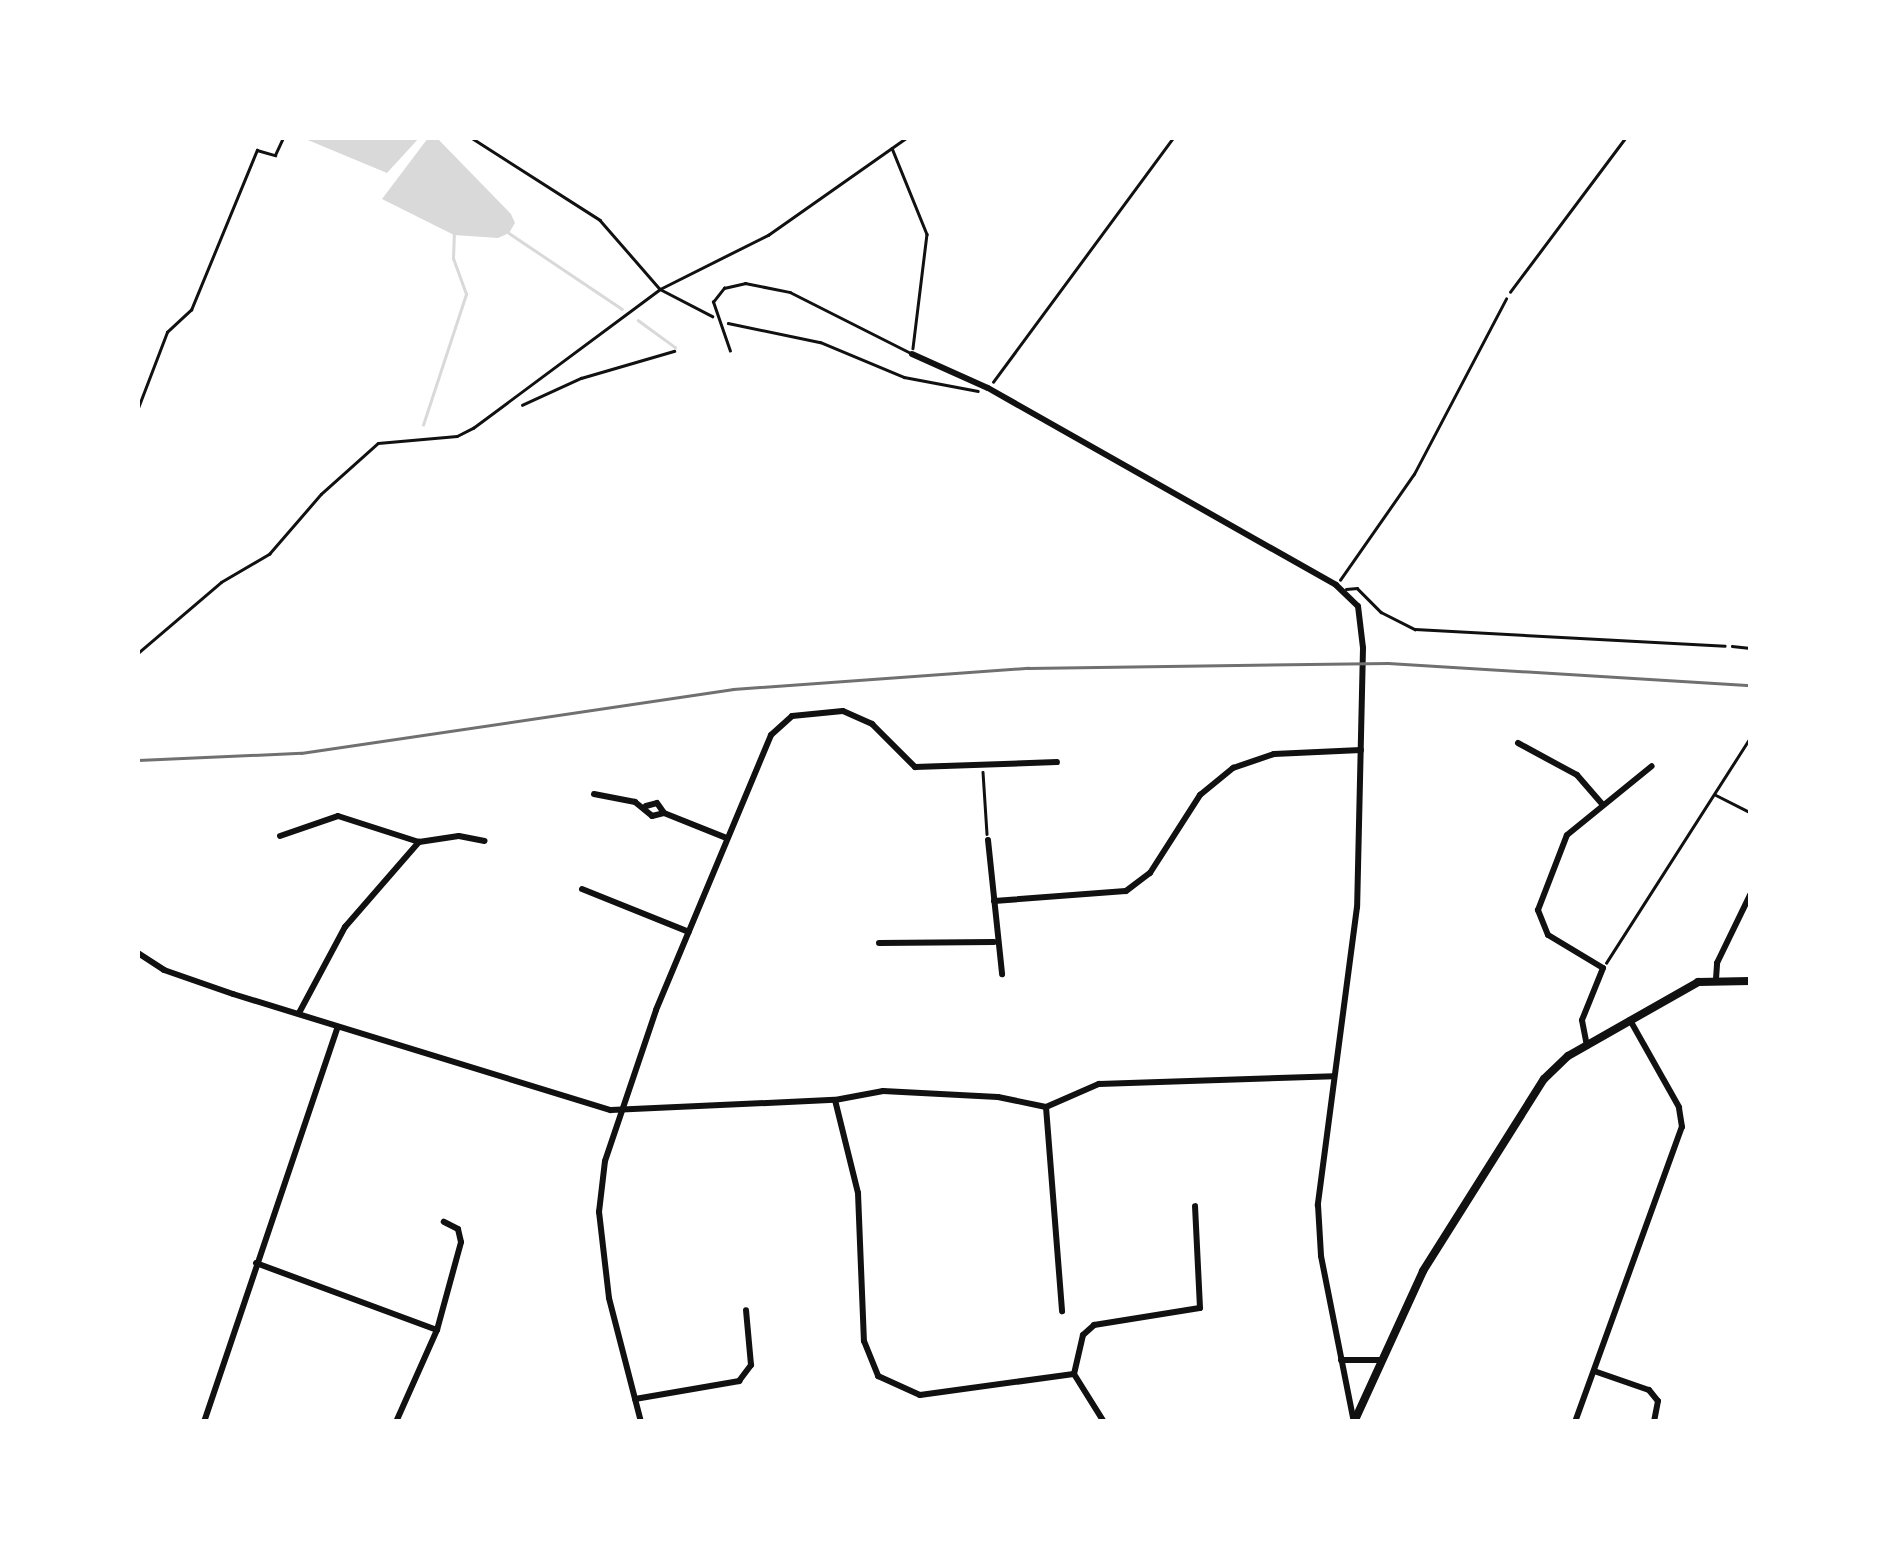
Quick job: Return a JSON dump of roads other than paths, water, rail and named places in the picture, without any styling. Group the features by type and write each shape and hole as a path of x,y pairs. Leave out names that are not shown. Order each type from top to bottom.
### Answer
{"street":[{"path":"912,354 988,388 1345,590 1362,616 1357,906 1318,1230 1354,1422"},
{"path":"641,1422 609,1298 599,1212 605,1160 724,836 770,735 792,716 854,713 915,766 1057,762"},
{"path":"1518,743 1577,775 1602,804"},
{"path":"994,901 1126,891 1150,873 1200,794 1233,768 1274,754 1361,750"},
{"path":"1586,1046 1582,1020 1602,968 1548,935 1538,917 1562,843 1602,804 1652,766"},
{"path":"594,794 646,806 652,816 664,813 724,836"},
{"path":"280,836 338,816 419,842 459,836 485,841"},
{"path":"988,840 994,942 1002,974"},
{"path":"298,1013 345,927 419,842"},
{"path":"582,889 689,932"},
{"path":"1716,979 1717,963 1750,896"},
{"path":"879,943 994,942"},
{"path":"138,952 181,976 624,1112 835,1100 883,1090 998,1096 1046,1107 1099,1084 1334,1076"},
{"path":"1354,1422 1423,1270 1534,1092 1586,1046 1630,1020 1716,979 1750,980"},
{"path":"1575,1422 1682,1127 1679,1108 1630,1020"},
{"path":"204,1422 338,1027"},
{"path":"835,1100 858,1193 864,1340 878,1376 920,1395 1074,1374 1085,1382 1104,1422"},
{"path":"1046,1107 1062,1311"},
{"path":"1074,1374 1083,1335 1094,1326 1200,1308 1195,1206"},
{"path":"396,1422 437,1330 454,1268 461,1235 444,1222"},
{"path":"256,1263 437,1330"},
{"path":"635,1398 739,1381 751,1365 746,1310"},
{"path":"1341,1360 1382,1360"},
{"path":"1594,1371 1649,1390 1658,1401 1654,1422"}],"lane":[{"path":"1510,292 1625,138"},
{"path":"730,351 716,318 714,302 724,288 762,284 912,354"},
{"path":"1345,590 1356,588 1381,612 1416,629 1725,646"}],"waterway":[{"path":"509,233 622,309"},
{"path":"423,425 466,294 453,259 454,235"},
{"path":"638,320 675,347"}],"railway":[{"path":"138,760 301,753 733,689 1028,668 1388,663 1750,685"}]}
